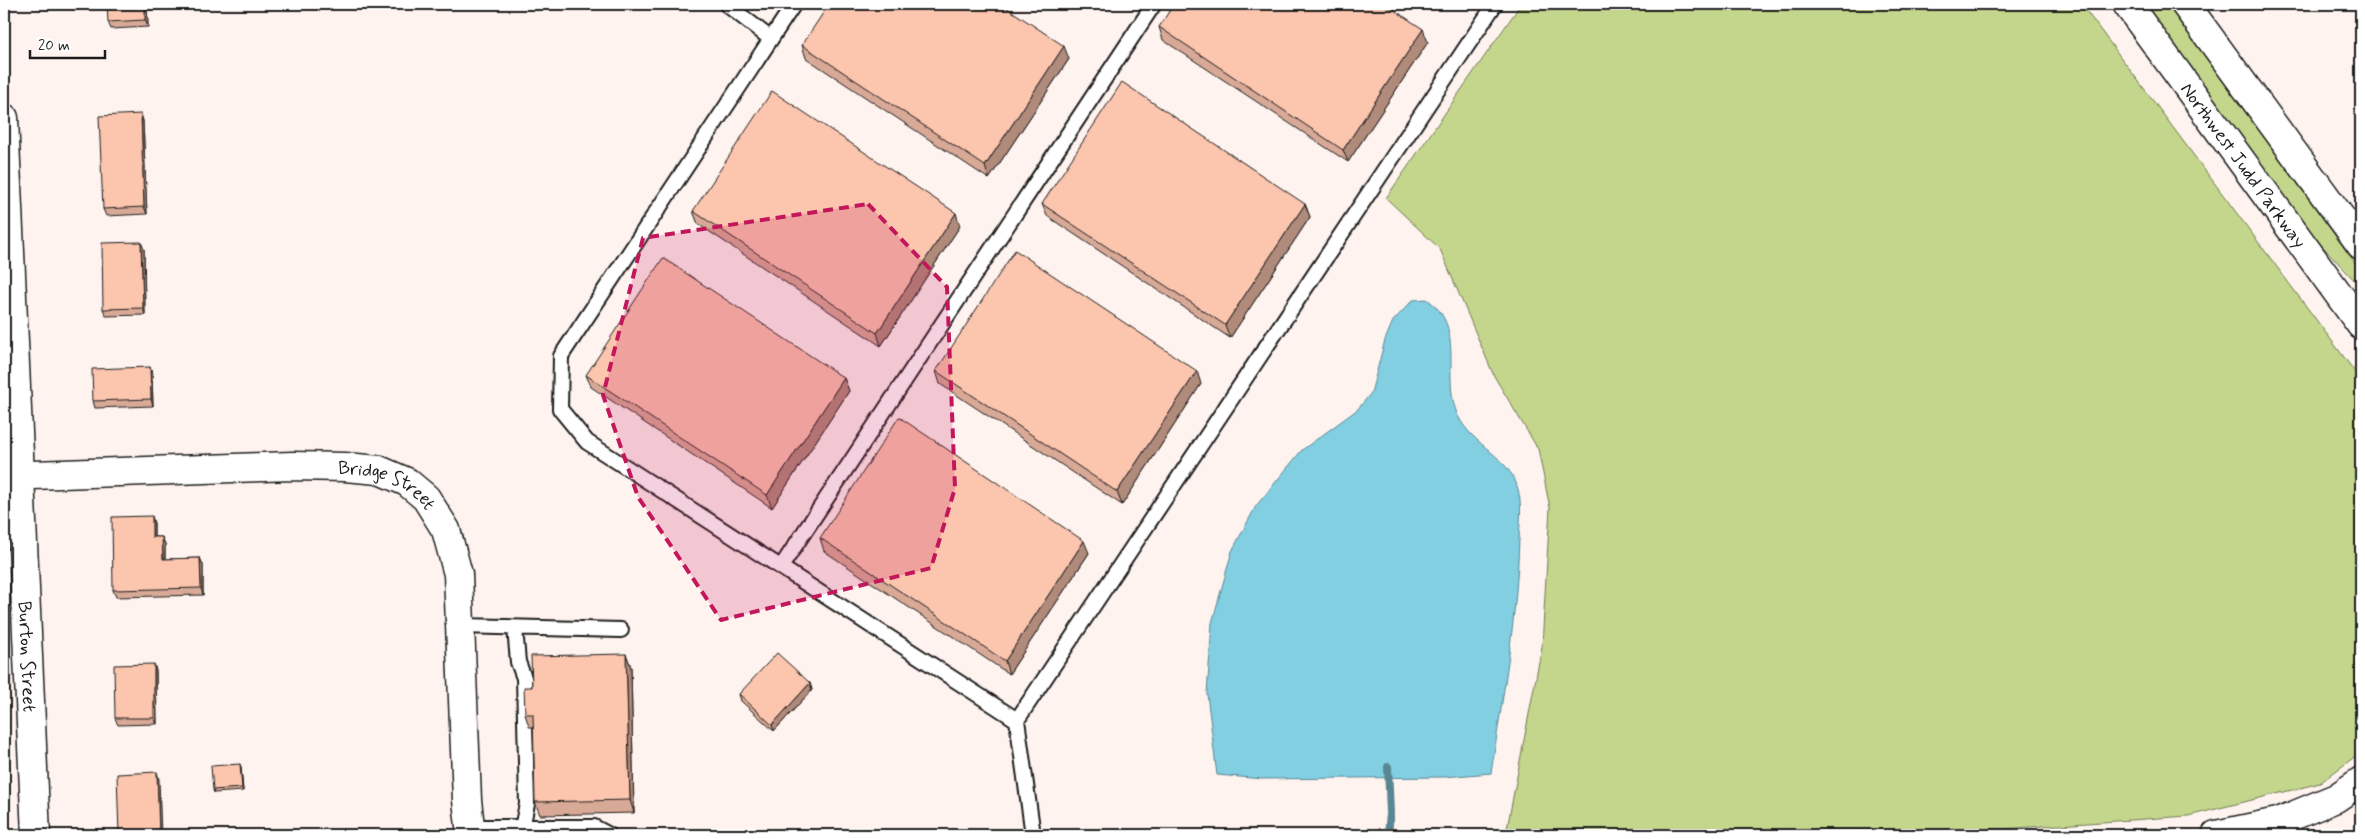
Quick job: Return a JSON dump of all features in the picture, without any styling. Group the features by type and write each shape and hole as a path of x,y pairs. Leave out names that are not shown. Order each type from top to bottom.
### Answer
{"main road":[{"name":"Northwest Judd Parkway","path":"2127,4 2361,325"},
{"path":"2185,4 2361,244"},
{"name":"Burton Street","path":"4,118 12,476 36,835"},
{"name":"Bridge Street","path":"12,476 292,466 379,470 407,482 426,498 446,530 458,574 467,800 471,831"},
{"path":"2216,835 2278,822 2336,798 2361,781"}],"lane":[{"path":"726,4 771,39"},
{"path":"794,4 562,356 560,409 587,442 1017,720"},
{"path":"781,567 1154,4"},
{"path":"1033,835 1017,720 1495,4"},
{"path":"461,626 621,630"},
{"path":"515,628 518,662 524,678 527,804 522,828"},
{"path":"471,831 594,826 609,835"}],"highlighted area":[{"path":"868,204 947,287 955,488 931,568 721,620 638,497 603,395 643,238"}],"green space":[{"path":"1521,4 2081,4 2361,380 2361,752 2320,783 2188,816 2001,829 1506,834 1542,646 1550,508 1538,449 1494,376 1440,249 1386,198"},
{"path":"2145,4 2167,4 2361,271 2361,274 2355,281 2315,238"}],"water":[{"path":"1427,299 1439,310 1450,336 1452,396 1461,422 1468,431 1503,463 1516,483 1520,497 1518,569 1509,656 1491,773 1444,777 1263,779 1217,775 1207,694 1212,623 1232,551 1256,506 1302,450 1358,409 1371,393 1385,340 1393,321 1413,300"}],"building":[{"path":"107,4 145,4 145,20 108,22"},
{"path":"829,4 1001,4 1064,46 985,166 802,45"},
{"path":"1174,4 1385,4 1423,29 1343,150 1159,27"},
{"path":"1122,82 1305,204 1225,325 1042,204"},
{"path":"772,91 956,213 877,333 693,211"},
{"path":"141,114 144,207 103,209 99,116"},
{"path":"141,242 143,308 103,309 102,243"},
{"path":"1015,250 1197,371 1117,492 936,371"},
{"path":"663,258 844,378 767,495 586,375"},
{"path":"150,367 151,399 93,401 92,369"},
{"path":"899,417 1084,541 1005,661 820,538"},
{"path":"152,516 152,537 162,537 163,559 200,558 201,588 113,590 112,517"},
{"path":"777,653 810,683 772,725 739,694"},
{"path":"626,654 630,800 535,802 533,714 525,714 524,687 532,687 531,656"},
{"path":"154,664 154,718 115,718 114,665"},
{"path":"240,764 242,788 213,790 211,766"},
{"path":"157,772 159,835 119,835 117,774"}],"waterway":[{"path":"1388,767 1390,813 1388,835"}]}
